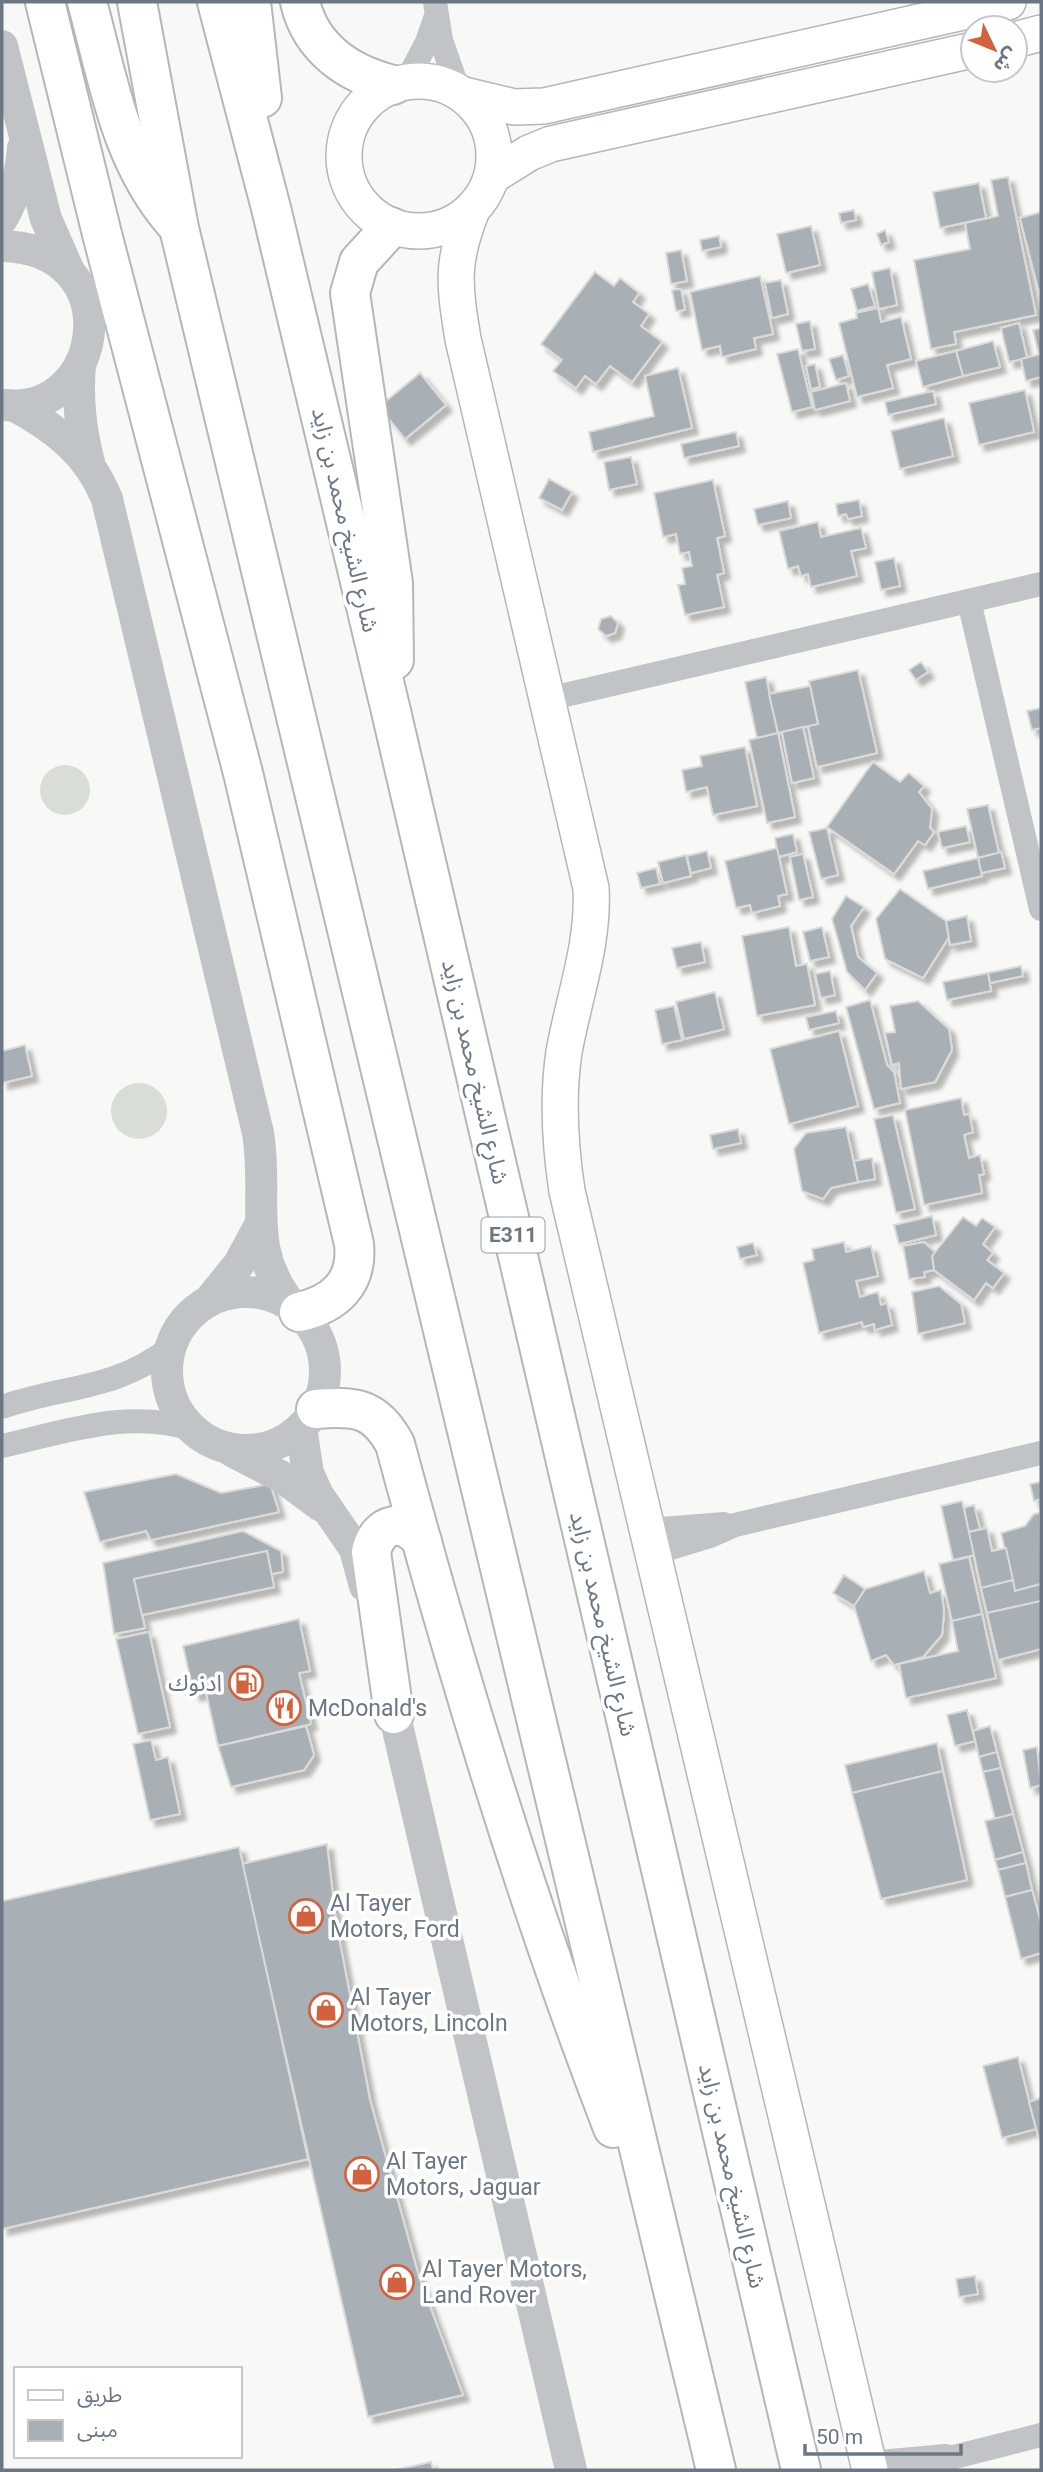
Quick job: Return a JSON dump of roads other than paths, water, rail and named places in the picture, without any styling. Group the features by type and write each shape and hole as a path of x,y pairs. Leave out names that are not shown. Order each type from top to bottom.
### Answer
{"highway":[{"path":"45,2 102,234 243,772 354,1244 353,1271 340,1294 316,1308 295,1309"},
{"path":"87,2 132,157 144,183 179,228"},
{"path":"136,2 179,228 716,2470"},
{"name":"شارع الشيخ محمد بن زايد","path":"217,2 271,208 390,707 801,2470"},
{"path":"251,2 271,208"},
{"path":"300,2 312,32 327,52 347,68 369,79 399,83"},
{"path":"390,707 396,645 393,583 370,448 350,293 359,262 398,229"},
{"path":"308,1419 344,1407 361,1410 387,1429 396,1444 422,1541 512,1843 581,2044 666,2264"},
{"path":"394,1714 371,1552 375,1537 385,1527 399,1524 413,1530 422,1541"}],"main road":[{"path":"869,2467 563,1164 559,1107 561,1079 589,944 592,906 589,869 461,330 440,267 398,229 371,215 355,198 346,178 343,155 347,133 357,112 373,96 399,83 433,82 462,94 514,107 544,106 1008,2"},
{"path":"811,87 806,77 810,65 875,33"},
{"path":"492,176 529,153 551,144 959,53"},
{"path":"398,229 429,231 453,224 472,210 484,194 492,176 495,158 487,122 462,94"},
{"path":"461,330 456,256 472,210"}],"street":[{"path":"399,83 427,42 436,9"},
{"path":"436,9 443,48 462,94"},
{"path":"2,46 24,139 52,237 84,293 90,317 89,342 80,365 63,386 41,400 8,405"},
{"path":"2,219 11,202 21,171 24,139"},
{"path":"2,246 26,247 50,256 70,272"},
{"path":"80,365 78,409 89,462 103,489 112,519 258,1133 263,1177 261,1245 267,1268 295,1309 313,1328 324,1358 324,1389 308,1419 285,1440 267,1448 228,1449"},
{"path":"8,405 59,433 89,462"},
{"path":"548,699 1041,584"},
{"path":"969,601 1033,838 1041,909"},
{"path":"261,1222 239,1264 209,1301 192,1313 179,1329 170,1348 166,1369 169,1392 177,1412 208,1442 228,1449 282,1477 331,1513"},
{"path":"209,1301 229,1294 251,1292 272,1296 295,1309"},
{"path":"2,1407 115,1380 135,1372 170,1348"},
{"path":"2,1446 129,1419 161,1421 192,1429"},
{"path":"308,1419 309,1474 355,1549 571,2470"},
{"path":"651,1541 710,1536 735,1525 1041,1453"},
{"path":"926,2470 954,2457 1041,2435"},
{"path":"869,2467 919,2457 954,2457"}],"place":[{"name":"ادنوك","path":"246,1683"},
{"name":"McDonald's","path":"284,1708"},
{"name":"Al Tayer Motors, Ford","path":"306,1916"},
{"name":"Al Tayer Motors, Lincoln","path":"326,2010"},
{"name":"Al Tayer Motors, Jaguar","path":"362,2174"},
{"name":"Al Tayer Motors, Land Rover","path":"397,2282"}]}
